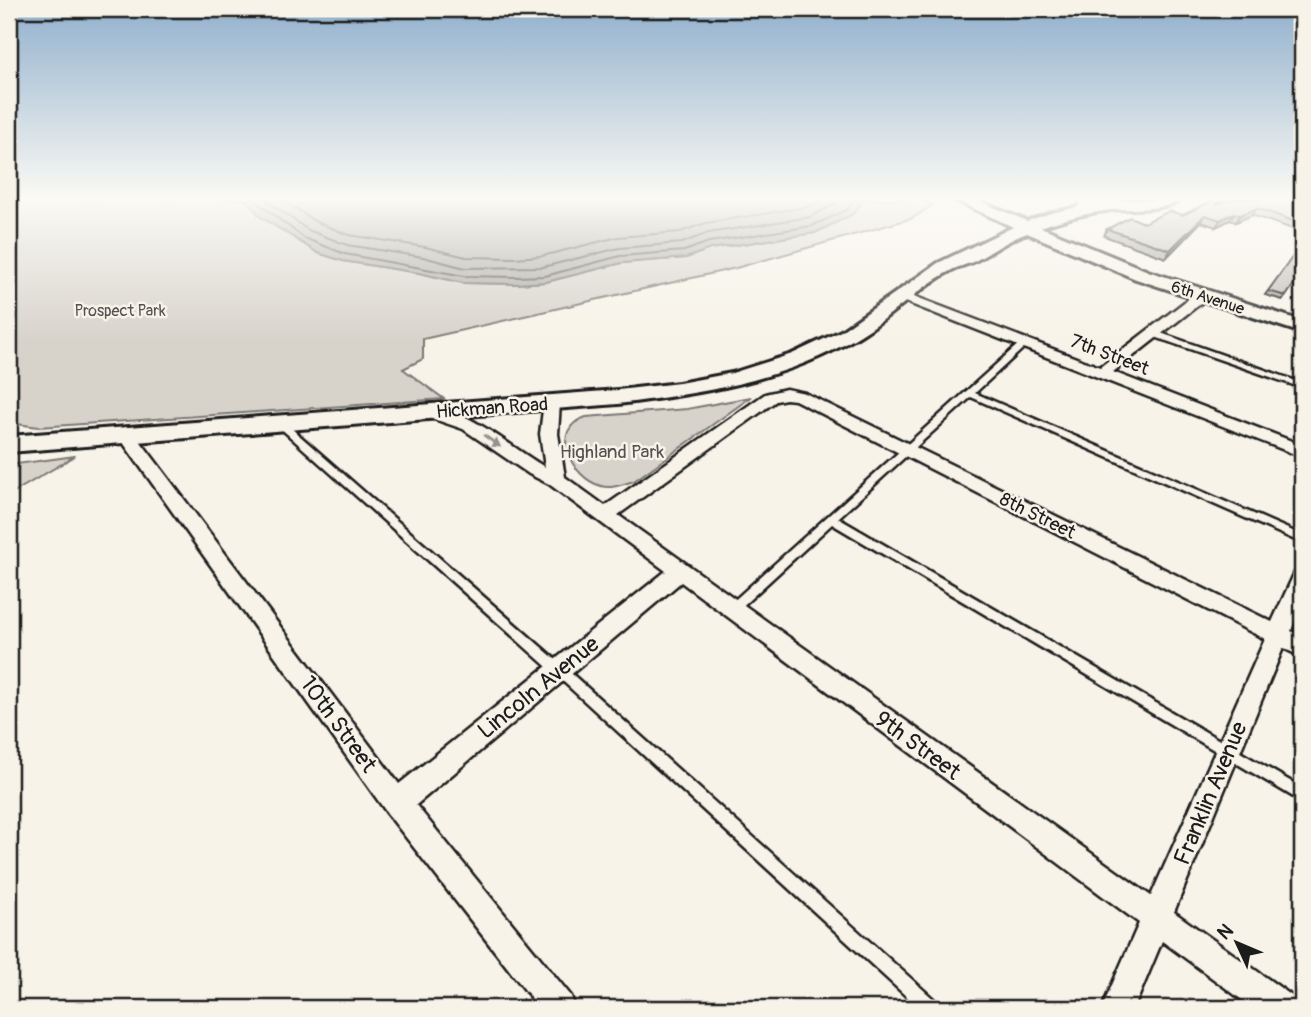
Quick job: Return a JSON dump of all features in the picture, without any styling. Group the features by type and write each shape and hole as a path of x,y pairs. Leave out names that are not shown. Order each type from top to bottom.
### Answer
{"main road":[{"name":"Hickman Road","path":"944,267 943,257 956,246"},
{"name":"Hickman Road","path":"9,444 679,390 747,375 827,347 944,267 969,257 985,246"},
{"name":"6th Avenue","path":"1074,246 1201,296 1302,327"}],"street":[{"name":"7th Street","path":"903,296 1302,451"},
{"path":"1102,373 1201,296"},
{"name":"8th Street","path":"604,516 771,397 786,394 799,396 1302,647"},
{"path":"552,402 550,434 556,480"},
{"name":"9th Street","path":"431,412 469,425 535,470 556,480 1280,1008"},
{"name":"10th Street","path":"126,434 397,803 559,1008"},
{"name":"Lincoln Avenue","path":"397,803 680,571"},
{"name":"Franklin Avenue","path":"1118,1008 1302,578"}],"lane":[{"path":"1155,334 1302,386"},
{"path":"732,609 1026,343"},
{"path":"969,393 1302,540"},
{"path":"280,423 559,670 931,1008"},
{"path":"832,519 1302,795"}],"green space":[{"name":"Prospect Park","path":"9,246 308,246 318,253 343,261 463,283 516,284 546,282 622,263 686,258 710,249 727,246 812,246 736,268 423,339 423,359 403,369 444,399 39,427 9,423"},
{"name":"Highland Park","path":"751,397 634,481 613,487 601,486 581,474 568,453 568,432 575,423 586,417 687,409"},
{"path":"75,456 9,495 9,465"}],"water":[{"path":"308,246 727,246 710,249 686,258 622,263 546,282 516,284 463,283 343,261 318,253"}],"building":[{"path":"1296,252 1302,254 1302,272 1286,296 1268,291"}]}
